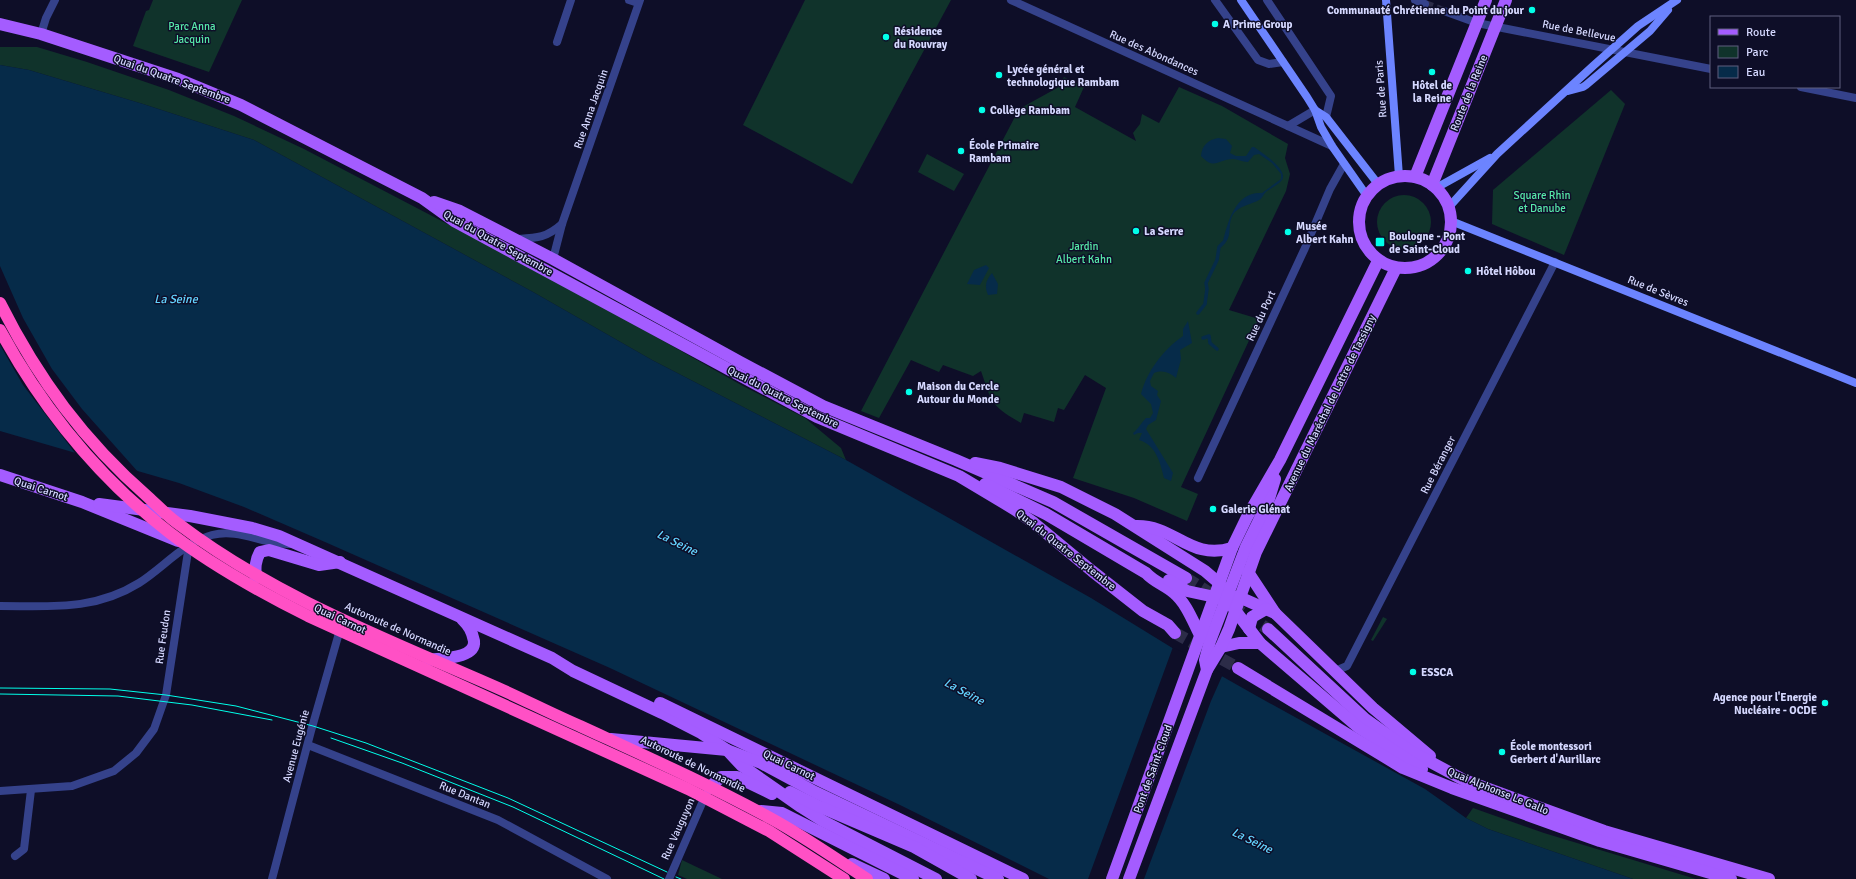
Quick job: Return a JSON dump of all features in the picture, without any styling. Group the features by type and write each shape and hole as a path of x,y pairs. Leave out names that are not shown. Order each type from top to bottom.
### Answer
{"highway":[{"name":"Autoroute de Normandie","path":"0,303 40,374 67,414 86,437 131,482 177,523 204,543 248,570 313,605 694,778 775,820 867,879"},
{"path":"0,330 30,381 58,421 78,445 122,491 170,533 216,565 277,601 308,616 688,789 769,831 844,879"}],"main road":[{"path":"1241,0 1315,110 1321,127 1332,146 1367,196"},
{"name":"Rue de Paris","path":"1386,0 1399,176"},
{"name":"Route de la Reine","path":"1415,177 1486,0"},
{"name":"Route de la Reine","path":"1434,187 1506,0"},
{"path":"1448,208 1497,154 1612,49 1638,26 1676,1"},
{"path":"1567,91 1583,87 1650,31 1676,1"},
{"name":"Quai du Quatre Septembre","path":"0,24 41,34 178,79 241,105 422,198 460,211 516,239 823,406 956,460 1053,502 1186,578"},
{"path":"1315,110 1326,117 1378,184"},
{"path":"1434,187 1497,154"},
{"path":"1399,176 1415,177 1434,187 1448,208 1451,221 1448,236 1442,250 1431,260 1417,267 1396,268 1378,260 1367,250 1360,233 1359,215 1367,196 1378,184 1390,178 1399,176"},
{"name":"Quai du Quatre Septembre","path":"422,198 454,221 817,417 959,476 1014,509 1034,523 1092,571 1143,610 1168,625 1175,633"},
{"name":"Rue de Sèvres","path":"1451,221 1856,383"},
{"name":"Avenue du Maréchal de Lattre de Tassigny","path":"1207,670 1221,647 1234,609 1219,584 1232,548 1247,517 1280,460 1378,260"},
{"name":"Avenue du Maréchal de Lattre de Tassigny","path":"1193,659 1201,637 1227,597 1248,572 1256,552 1396,268"},
{"path":"956,460 1000,468 1061,487 1115,514 1135,526 1205,571 1219,584"},
{"path":"1207,670 1205,656 1246,547 1268,502 1280,460"},
{"name":"Quai Carnot","path":"0,475 82,502 189,546 428,660 761,811 858,868 884,879"},
{"path":"959,476 982,483 1017,498 1088,537 1108,551 1146,573 1153,580 1171,590 1181,600 1201,637"},
{"name":"Quai Carnot","path":"82,502 190,516 252,528 279,536 341,562 552,658 578,665 1023,879"},
{"path":"1135,526 1157,528 1193,547 1209,552 1232,548"},
{"path":"256,578 255,568 257,558 260,552 269,550 319,565 341,562"},
{"path":"1248,572 1270,611 1373,708 1451,773"},
{"path":"1146,573 1156,574 1187,591 1227,597 1270,611"},
{"path":"1234,609 1260,643 1358,727 1406,760 1452,788"},
{"path":"1249,629 1252,617 1270,611"},
{"path":"428,660 459,656 471,651 474,645 472,632 457,615"},
{"name":"Quai Alphonse Le Gallo","path":"1268,629 1365,719 1410,752 1464,780 1604,831 1768,879"},
{"path":"1221,647 1239,643 1260,643"},
{"name":"Quai Carnot","path":"552,658 573,672 662,713 701,733 727,750 761,763 815,792 998,879"},
{"name":"Pont de Saint-Cloud","path":"1112,879 1193,659"},
{"name":"Quai Alphonse Le Gallo","path":"1238,668 1403,768 1452,788 1600,841 1731,879"},
{"name":"Pont de Saint-Cloud","path":"1129,879 1207,670"},
{"name":"Quai Carnot","path":"598,738 727,750 741,765 801,807 936,879"},
{"name":"Quai Carnot","path":"741,765 797,796 914,847 971,879"},
{"path":"709,788 721,777 738,777 801,807"},
{"name":"Quai Carnot","path":"761,811 782,813 913,879"}],"street":[{"path":"41,34 46,18 55,0"},
{"path":"557,42 571,0"},
{"path":"629,0 639,2"},
{"name":"Rue des Abondances","path":"1011,0 1332,146"},
{"path":"1215,0 1258,60 1269,64 1283,62"},
{"path":"1267,0 1331,96 1326,117"},
{"path":"1415,0 1425,4"},
{"name":"Rue Anna Jacquin","path":"553,259 562,224 639,2"},
{"name":"Rue de Bellevue","path":"1444,11 1477,23 1710,69"},
{"path":"1806,88 1856,98"},
{"path":"1288,126 1315,110"},
{"name":"Rue du Port","path":"1198,478 1302,255 1330,189 1344,164"},
{"path":"516,239 540,238 554,231 562,224"},
{"name":"Rue Béranger","path":"1335,671 1347,666 1555,262"},
{"path":"0,606 83,605 106,600 138,584 189,546 212,535 228,533 247,535 277,544 295,544"},
{"name":"Rue Feudon","path":"0,791 72,786 93,780 114,771 136,753 154,729 166,695 189,546"},
{"name":"Avenue Eugénie","path":"272,879 308,744 344,620"},
{"name":"Rue Dantan","path":"308,744 498,820 607,879"},
{"name":"Rue Vauguyon","path":"669,879 709,788"},
{"path":"15,856 24,849 31,790"}],"green space":[{"name":"Parc Anna Jacquin","path":"153,0 242,0 209,72 133,46 146,11 149,10"},
{"name":"Résidence du Rouvray","path":"805,0 951,0 852,184 743,125"},
{"path":"0,47 37,47 87,62 169,90 234,116 304,149 566,286 743,386 805,418 841,448 846,460 652,360 533,292 254,140 143,104 29,70 0,65"},
{"name":"Jardin Albert Kahn","path":"1064,77 1084,87 1075,107 1136,141 1133,133 1140,124 1142,114 1159,123 1179,87 1222,106 1288,144 1285,158 1290,174 1286,191 1229,310 1259,319 1181,487 1198,494 1187,521 1134,498 1073,478 1106,388 1085,375 1064,410 1058,408 1054,422 1024,413 1021,423 1003,412 990,397 981,371 973,376 943,365 939,372 911,360 879,418 861,411 1019,109 1057,88"},
{"name":"Square Rhin et Danube","path":"1611,90 1625,104 1564,255 1492,224 1493,190"},
{"path":"927,154 964,174 954,191 918,172"},
{"path":"1399,195 1409,195 1419,199 1427,207 1431,217 1431,227 1427,237 1419,245 1409,249 1399,249 1389,245 1381,237 1377,227 1377,217 1381,207 1389,199"},
{"path":"1383,617 1387,619 1373,641 1371,640"},
{"path":"1473,808 1544,833 1696,879 1633,879 1488,829 1466,818"},
{"path":"682,860 722,879 687,879 678,875"}],"water":[{"name":"La Seine","path":"0,65 29,70 143,104 254,140 533,292 652,360 846,460 1091,598 1174,649 1425,789 1466,818 1488,829 1633,879 1049,879 900,805 610,668 244,507 179,483 0,431"},
{"path":"1218,138 1226,139 1232,146 1230,153 1236,156 1246,156 1252,147 1254,147 1278,166 1282,171 1283,176 1281,181 1267,191 1260,199 1236,211 1231,218 1229,235 1226,242 1223,241 1231,216 1240,202 1253,194 1262,193 1281,179 1281,174 1272,163 1259,154 1254,155 1248,162 1237,159 1228,159 1213,164 1210,163 1201,156 1203,149 1208,142"},
{"path":"986,265 989,268 980,285 967,284 974,270"},
{"path":"992,273 998,284 997,294 988,295 986,283"},
{"path":"1188,321 1192,343 1180,350 1181,359 1176,378 1171,374 1160,372 1154,373 1150,381 1151,386 1158,391 1157,395 1161,401 1156,420 1148,425 1146,429 1173,473 1171,481 1164,478 1159,460 1150,446 1139,440 1142,433 1134,435 1133,433 1146,418 1150,418 1153,413 1151,404 1141,394 1147,377 1163,354 1183,336 1183,329"}],"pier":[{"path":"0,266 23,318 52,369 82,409 139,473 75,453 23,385 0,345"},
{"path":"1173,647 1223,674 1211,701 1144,879 1088,879"}],"waterway":[{"path":"1198,313 1205,304 1207,289 1206,283 1217,260 1219,247 1224,242"},
{"path":"1203,338 1209,336 1210,343 1217,349"}],"tunnel":[{"path":"1425,4 1444,11"},
{"path":"1186,578 1216,597"},
{"path":"1232,606 1268,629"},
{"path":"1175,633 1238,668"}],"tram line":[{"path":"0,688 110,689 166,695 236,706 313,726 366,743 508,798 667,872"},
{"path":"0,694 118,696 192,705 272,720"},
{"path":"331,738 402,763 513,807 664,879"},
{"path":"676,877 681,879"}],"place":[{"name":"Communauté Chrétienne du Point du jour","path":"1532,10"},
{"name":"A Prime Group","path":"1215,24"},
{"name":"Résidence du Rouvray","path":"886,37"},
{"name":"Hôtel de la Reine","path":"1432,72"},
{"name":"Lycée général et technologique Rambam","path":"999,75"},
{"name":"Collège Rambam","path":"982,110"},
{"name":"École Primaire Rambam","path":"961,151"},
{"name":"La Serre","path":"1136,231"},
{"name":"Musée Albert Kahn","path":"1288,232"},
{"name":"Boulogne - Pont de Saint-Cloud","path":"1380,242"},
{"name":"Hôtel Hôbou","path":"1468,271"},
{"name":"Maison du Cercle Autour du Monde","path":"909,392"},
{"name":"Galerie Glénat","path":"1213,509"},
{"name":"ESSCA","path":"1413,672"},
{"name":"Agence pour l'Energie Nucléaire - OCDE","path":"1825,703"},
{"name":"École montessori Gerbert d'Aurillarc","path":"1502,752"}]}
